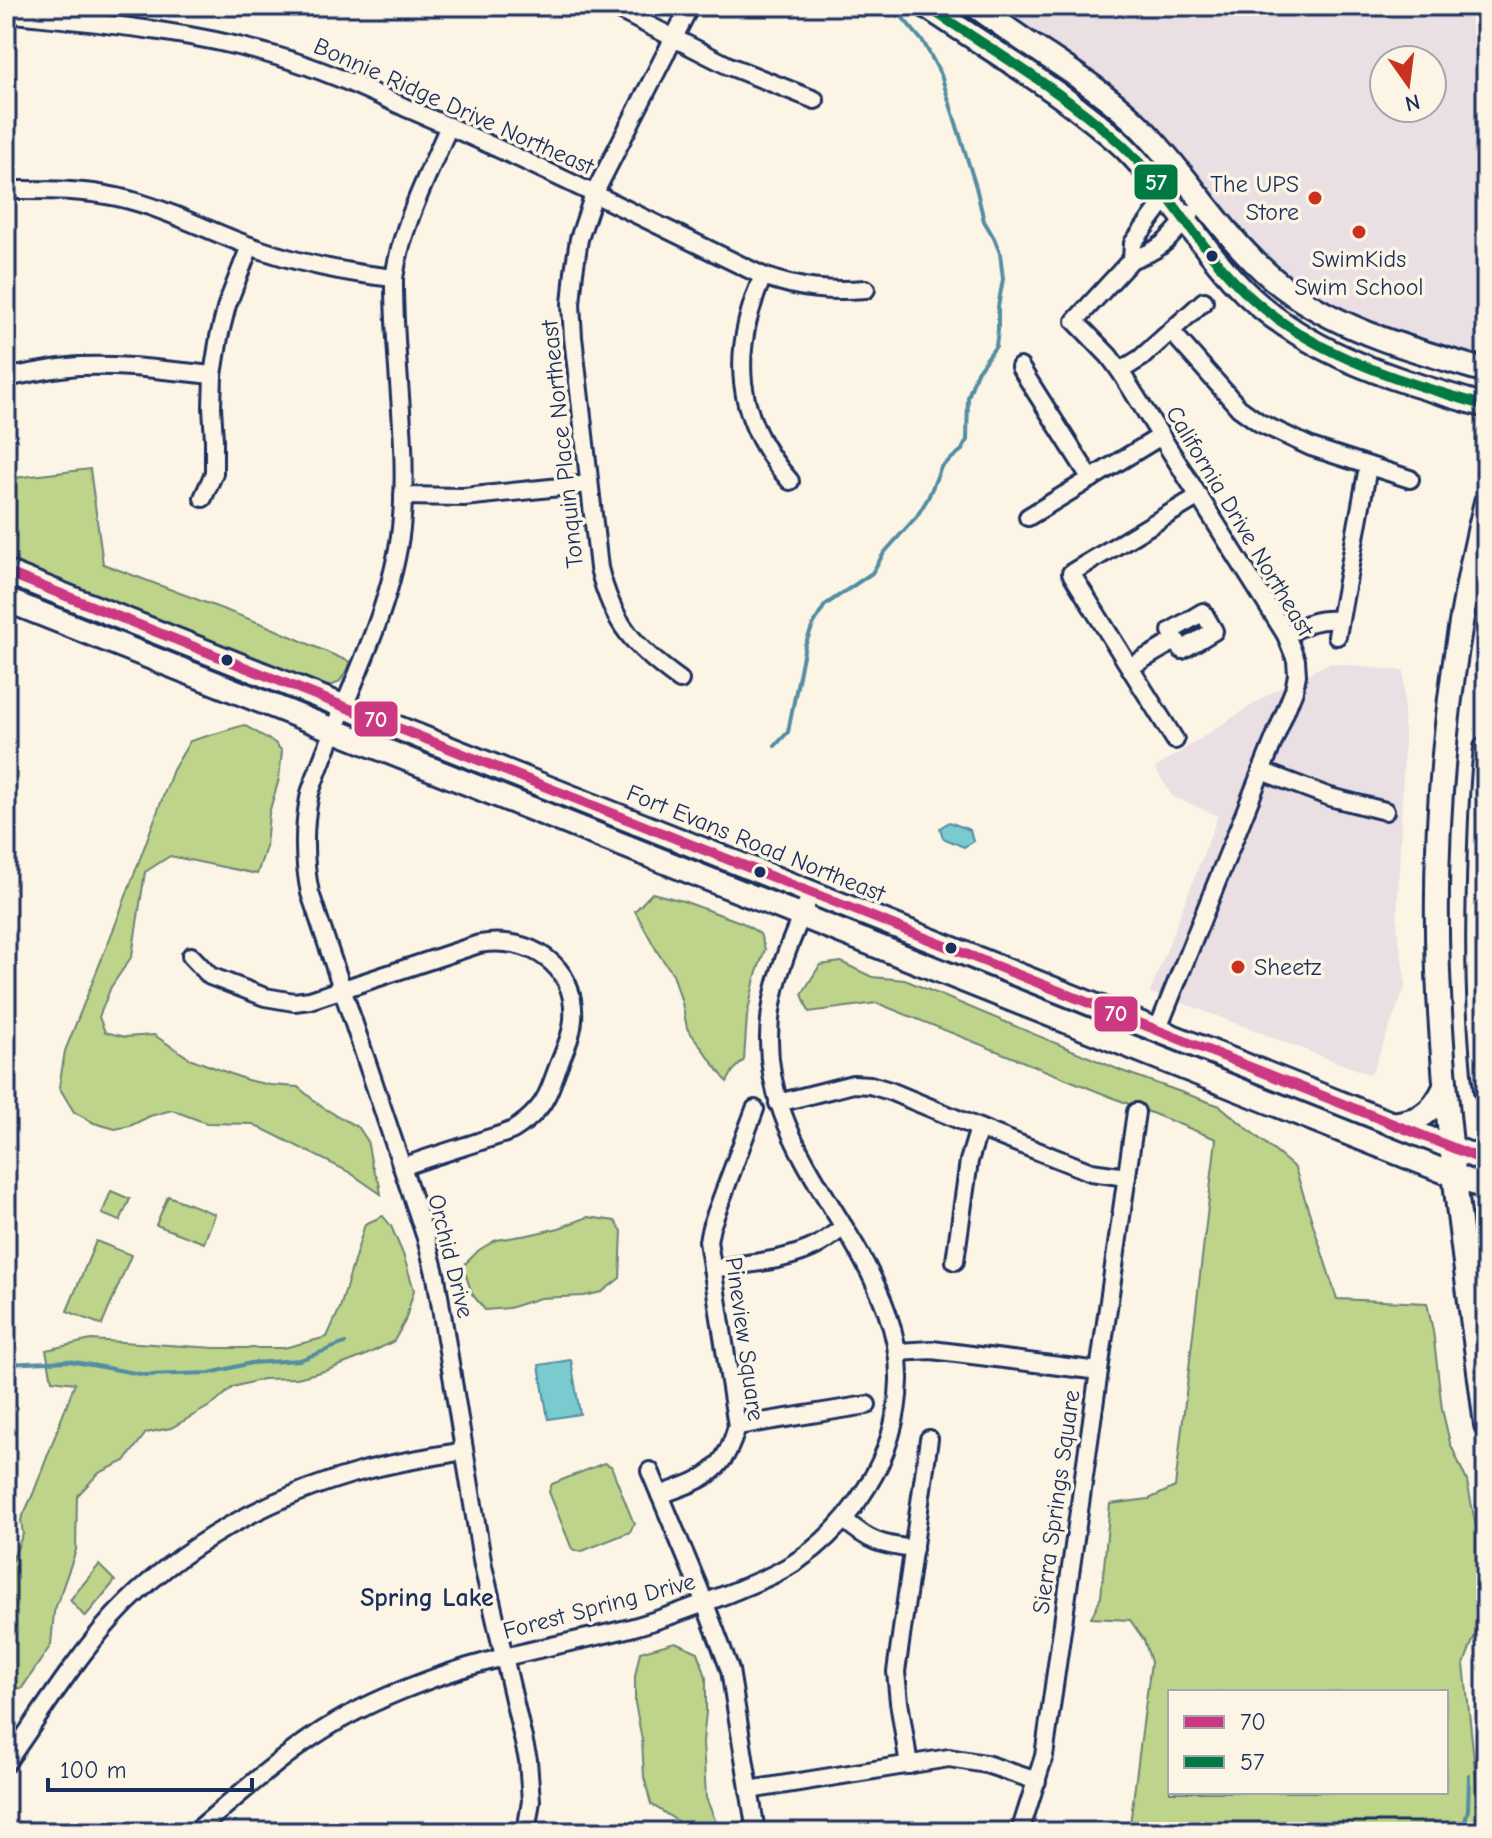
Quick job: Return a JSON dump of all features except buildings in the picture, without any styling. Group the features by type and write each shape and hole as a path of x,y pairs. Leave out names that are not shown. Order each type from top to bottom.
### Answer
{"main road":[{"path":"926,6 1062,96 1124,147 1235,282 1287,327 1339,357 1383,375 1486,406"},
{"path":"978,7 1125,112 1184,176 1246,253 1294,295 1394,344 1486,371"},
{"path":"1486,502 1472,560 1453,679 1441,794 1438,869 1438,969 1445,1087 1486,1425"},
{"name":"Fort Evans Road Northeast","path":"6,572 1486,1161"},
{"path":"6,600 1486,1188"},
{"path":"1486,748 1478,923 1486,1091"},
{"path":"1022,1005 1065,1014 1142,1038 1151,1037 1157,1031"},
{"path":"1391,1124 1422,1117 1432,1109 1445,1087"}],"street":[{"path":"611,6 729,66 815,100"},
{"name":"Tonquin Place Northeast","path":"680,680 640,649 625,631 605,591 599,568 589,484 571,304 579,239 594,194 690,6"},
{"name":"Bonnie Ridge Drive Northeast","path":"6,13 169,31 276,56 326,73 449,126 763,276 807,289 866,289"},
{"name":"Orchid Drive","path":"449,126 404,232 394,278 403,496 394,566 384,603 310,793 303,842 310,893 426,1238 436,1277 483,1566 531,1779 526,1832"},
{"path":"1184,176 1133,243 1132,259 1150,255 1161,246 1201,200"},
{"path":"6,190 53,189 117,197 286,258 325,268 394,278"},
{"path":"203,498 214,473 213,375 219,337 227,305 250,246"},
{"name":"California Drive Northeast","path":"1132,259 1075,321 1120,371 1199,496 1286,635 1296,660 1297,675 1294,690 1157,1031"},
{"path":"763,276 746,325 742,374 753,423 777,467 790,481"},
{"path":"1120,371 1141,358 1204,301"},
{"path":"1171,331 1239,408 1250,416 1311,447 1410,479"},
{"path":"6,378 83,366 213,375"},
{"path":"1020,367 1091,479"},
{"path":"1028,517 1161,436"},
{"path":"1286,635 1321,619 1338,628 1368,467"},
{"path":"403,496 464,497 589,484"},
{"path":"1175,740 1071,573 1199,496"},
{"path":"1130,667 1176,640"},
{"path":"1261,771 1330,797 1385,811"},
{"name":"Forest Spring Drive","path":"195,1832 312,1737 416,1684 504,1657 629,1628 705,1603 776,1573 822,1543 845,1520 872,1480 883,1459 896,1409 898,1352 880,1292 795,1143 778,1103 769,1056 772,1000 779,973 811,893"},
{"path":"191,956 210,976 277,1000 294,1002 310,1000 494,941 525,945 551,962 568,987 573,1019 571,1035 547,1096 538,1110 511,1131 402,1167"},
{"path":"778,1103 853,1084 870,1085 1091,1172 1127,1177"},
{"name":"Pineview Square","path":"660,1495 701,1480 716,1469 732,1446 737,1426 708,1246 711,1227 755,1109"},
{"name":"Sierra Springs Square","path":"1020,1832 1044,1756 1136,1112"},
{"path":"955,1261 969,1161 979,1128"},
{"path":"712,1269 801,1253 819,1245 844,1227"},
{"path":"898,1352 932,1350 1099,1371"},
{"path":"737,1426 867,1405"},
{"path":"909,1765 896,1672 929,1439"},
{"path":"6,1763 84,1652 112,1618 161,1573 198,1546 275,1502 320,1484 365,1470 464,1451"},
{"path":"650,1471 730,1670 756,1832"},
{"path":"845,1520 861,1535 887,1546 914,1549"},
{"path":"749,1790 949,1758 986,1764 1037,1781"}],"shaded area":[{"path":"1029,6 1486,6 1486,371 1394,344 1277,272 1184,176 1005,27"},
{"path":"1329,663 1404,671 1397,926 1406,985 1371,1075 1150,993 1218,816 1172,796 1155,768 1274,691"}],"green space":[{"path":"90,469 103,564 265,625 350,662 340,681 320,687 6,562 6,479"},
{"path":"244,725 275,743 282,751 279,779 269,813 266,847 257,874 170,856 145,872 132,956 111,987 99,1017 105,1032 125,1037 154,1035 189,1058 247,1080 298,1087 322,1107 359,1128 367,1140 381,1194 349,1172 253,1124 206,1123 172,1110 115,1129 94,1123 74,1112 59,1087 65,1051 173,770 190,741"},
{"path":"652,893 743,923 760,934 765,949 747,1016 744,1060 727,1082 687,1028 673,974 635,911"},
{"path":"841,962 872,977 905,980 1122,1071 1220,1106 1295,1168 1337,1299 1427,1303 1442,1409 1450,1443 1467,1481 1486,1578 1486,1606 1464,1664 1481,1827 1486,1832 1129,1832 1151,1662 1144,1640 1130,1620 1091,1618 1101,1597 1110,1504 1149,1499 1175,1487 1216,1139 877,1003 809,1012 802,994 820,965"},
{"path":"111,1191 130,1199 120,1221 102,1214"},
{"path":"168,1196 215,1214 204,1243 156,1225"},
{"path":"383,1216 391,1226 403,1254 414,1290 405,1321 394,1341 328,1370 297,1378 263,1379 233,1387 215,1403 171,1428 146,1433 125,1461 99,1473 77,1496 76,1550 54,1612 51,1645 22,1688 6,1689 6,1575 23,1534 21,1520 75,1383 52,1380 46,1350 91,1340 215,1348 284,1348 327,1337 340,1308 365,1224"},
{"path":"588,1217 615,1221 622,1231 620,1278 602,1292 540,1298 509,1308 485,1310 472,1294 463,1266 479,1250 496,1240 559,1228"},
{"path":"96,1241 131,1255 102,1325 67,1311"},
{"path":"604,1463 611,1466 634,1524 630,1532 580,1552 572,1549 549,1492 552,1484"},
{"path":"99,1565 115,1581 85,1617 70,1600"},
{"path":"675,1642 698,1652 706,1677 703,1742 706,1798 720,1832 694,1832 651,1804 644,1777 642,1740 635,1703 635,1676 640,1652"}],"water":[{"path":"949,822 970,830 973,841 964,847 943,838 940,828"},
{"path":"571,1360 580,1414 548,1419 539,1365"}],"waterway":[{"path":"775,746 788,732 805,645 813,625 825,605 872,573 884,553 917,516 941,467 962,450 967,440 968,397 977,372 996,346 1003,279 1000,253 984,221 941,75 924,43 903,18 884,6"},
{"path":"6,1364 69,1361 146,1375 210,1373 251,1363 300,1360 345,1343"},
{"path":"1462,1832 1468,1810 1469,1775"}],"transit line":[{"name":"57","path":"926,6 1050,88 1120,143 1150,175 1233,280 1259,305 1288,326 1350,360 1486,406"},
{"name":"70","path":"6,572 1486,1161"}],"place":[{"name":"The UPS Store","path":"1315,198"},
{"name":"SwimKids Swim School","path":"1359,232"},
{"name":"Sheetz","path":"1238,967"}],"district":[{"name":"Spring Lake","path":"427,1597"}]}
